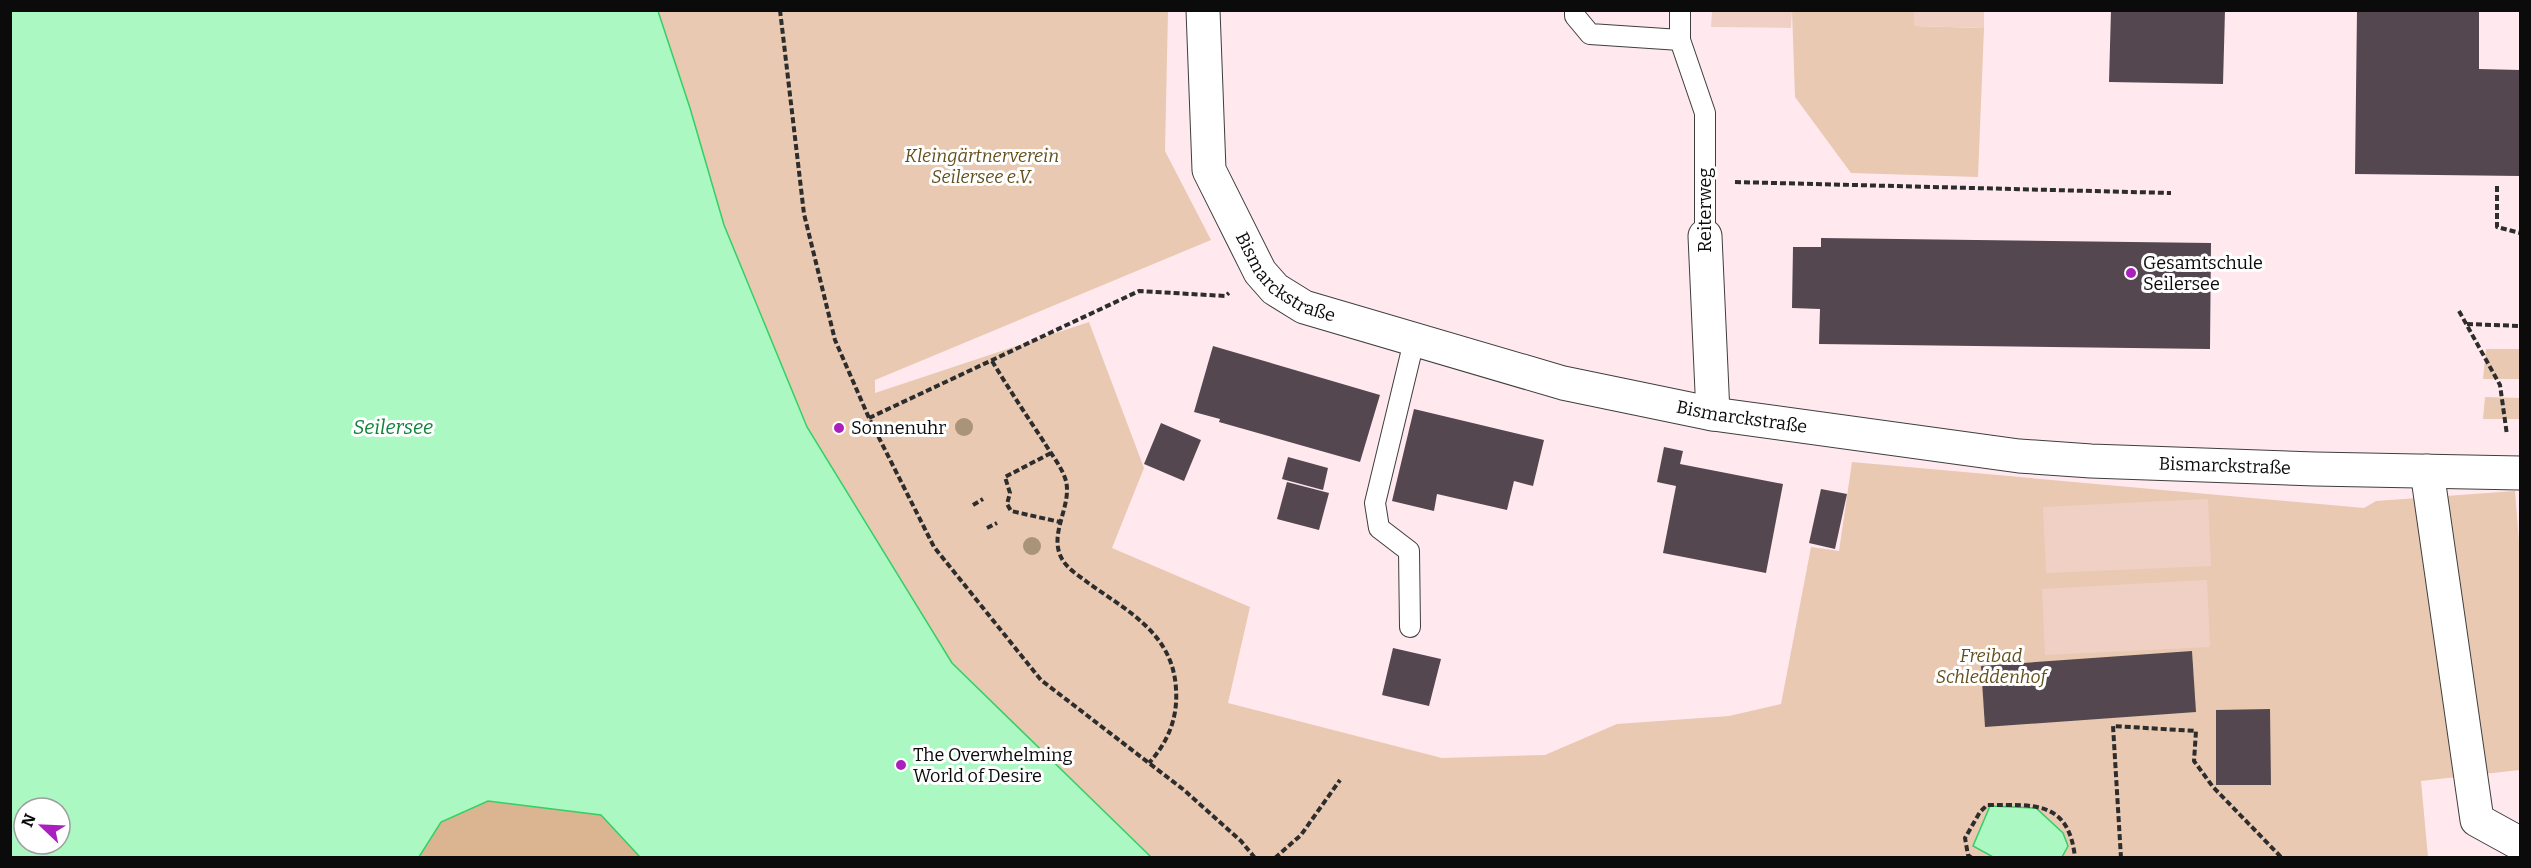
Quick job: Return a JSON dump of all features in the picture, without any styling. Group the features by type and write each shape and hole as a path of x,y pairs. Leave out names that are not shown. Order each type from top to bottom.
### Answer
{"street":[{"name":"Bismarckstraße","path":"1203,10 1209,170 1260,272 1275,289 1304,307 1414,341 1563,382 1713,414 2019,456 2174,464 2517,474"},
{"name":"Reiterweg","path":"1705,236 1713,414"},
{"path":"2427,471 2477,820 2519,842"}],"lane":[{"path":"1575,10 1575,16 1590,34 1680,40"},
{"name":"Reiterweg","path":"1680,10 1680,40 1705,113 1705,236"},
{"path":"1410,627 1409,551 1379,528 1375,503 1414,341"}],"path":[{"path":"780,10 804,214 835,340 869,418 934,547 1041,680 1185,790 1241,841 1256,858"},
{"path":"1705,181 2170,193"},
{"path":"2497,186 2497,227 2520,233"},
{"path":"869,418 1139,291 1225,296 1260,272"},
{"path":"2459,311 2500,385 2517,474"},
{"path":"2466,324 2520,326"},
{"path":"992,361 1051,453 1066,483 1057,546 1066,565 1155,633 1169,656 1176,682 1175,716 1168,737 1149,764"},
{"path":"1051,453 1005,477 1010,493 1007,504 1011,511 1060,522"},
{"path":"974,505 983,499"},
{"path":"987,528 996,523"},
{"path":"2121,858 2113,726 2196,731 2194,761 2213,787 2282,858"},
{"path":"1275,858 1301,835 1340,780"},
{"path":"1972,858 1968,855 1965,838 1980,812 1987,805 2036,805 2050,811 2066,824 2073,838 2075,858"}],"green space":[{"path":"658,11 1168,11 1165,151 1211,240 875,380 875,393 1089,322 1144,468 1112,548 1250,607 1228,703 1442,758 1545,755 1617,724 1729,716 1781,704 1811,547 1839,551 1852,462 2364,508 2376,501 2515,491 2520,554 2520,770 2421,781 2428,857 1151,857 952,663 807,427 724,225 690,108"},
{"path":"1792,11 1914,11 1914,26 1984,28 1978,177 1851,173 1795,97"},
{"path":"2486,349 2520,349 2520,379 2483,379"},
{"path":"2485,397 2520,398 2520,419 2483,419"}],"shaded area":[{"path":"1712,11 1792,11 1791,28 1711,27"},
{"path":"1914,11 1984,11 1984,28 1914,26"},
{"path":"2208,499 2211,566 2046,573 2043,507"},
{"path":"2207,580 2210,647 2045,655 2042,589"},
{"path":"488,801 601,815 640,857 419,858 441,822"}],"water":[{"name":"Seilersee","path":"10,11 658,11 690,108 724,225 807,427 952,663 1151,857 640,857 601,815 488,801 441,822 419,857 11,857"},
{"path":"1990,806 2036,808 2063,833 2068,846 2062,857 1993,857 1973,846"}],"building":[{"path":"2111,10 2225,10 2223,84 2109,82"},
{"path":"2357,10 2479,10 2479,69 2520,70 2520,176 2355,174"},
{"path":"1821,238 2211,243 2210,349 1819,344 1820,309 1792,308 1793,247 1821,247"},
{"path":"1213,346 1380,395 1360,462 1219,422 1220,419 1194,412"},
{"path":"1414,409 1544,440 1533,486 1514,481 1507,510 1437,494 1434,511 1392,501"},
{"path":"1161,423 1201,440 1184,481 1144,464"},
{"path":"1664,447 1683,451 1680,464 1783,484 1766,573 1663,553 1676,486 1657,482"},
{"path":"1288,457 1328,468 1323,490 1282,479"},
{"path":"1287,482 1329,493 1319,530 1277,519"},
{"path":"1821,489 1847,494 1835,549 1809,543"},
{"path":"1393,648 1441,659 1429,706 1382,695"},
{"path":"2192,651 2196,712 1985,727 1981,666"},
{"path":"2270,709 2271,785 2216,785 2216,710"}],"place":[{"name":"Gesamtschule Seilersee","path":"2131,273"},
{"name":"Sonnenuhr","path":"839,428"},
{"name":"The Overwhelming World of Desire","path":"901,765"}],"park label":[{"name":"Kleingärtnerverein Seilersee e.V.","path":"982,166"},
{"name":"Freibad Schleddenhof","path":"1991,666"}]}
